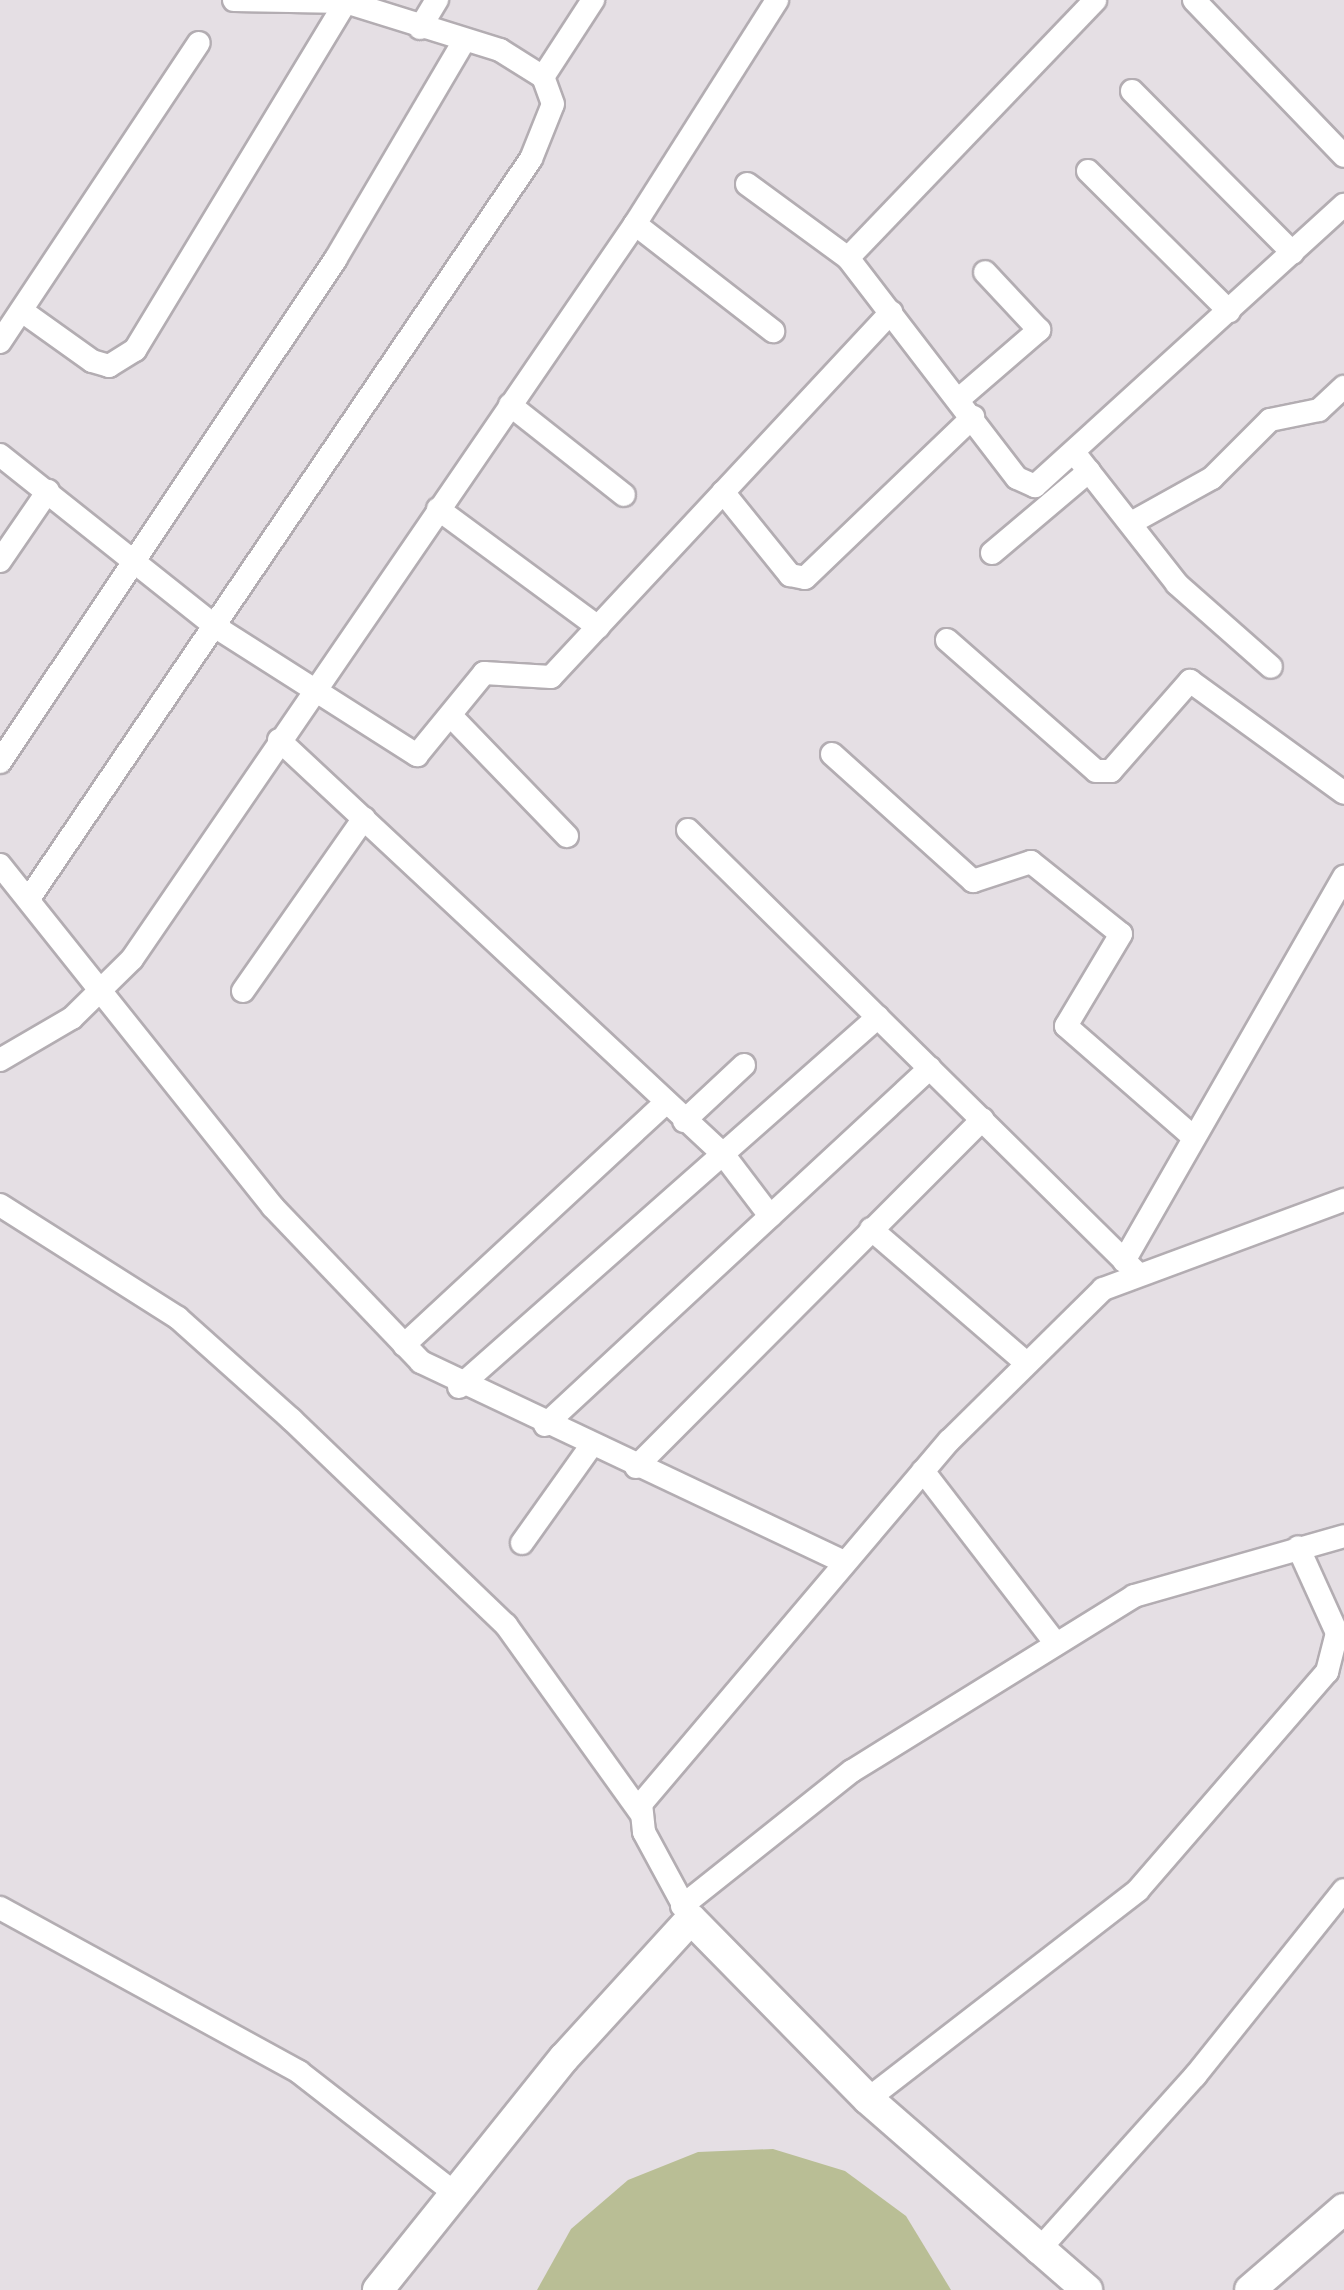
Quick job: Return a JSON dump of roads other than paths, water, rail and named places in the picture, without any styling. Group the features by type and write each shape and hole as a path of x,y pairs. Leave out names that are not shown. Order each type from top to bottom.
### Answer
{"street":[{"path":"32,894 219,628 531,159 553,104 543,77 500,50 463,43 347,1 234,0"},
{"path":"420,28 437,0"},
{"path":"543,77 593,0"},
{"path":"0,1060 102,994 636,224 778,0"},
{"path":"848,258 1095,0"},
{"path":"1194,0 1344,156"},
{"path":"22,311 92,361 109,366 136,350 347,1"},
{"path":"0,342 199,43"},
{"path":"0,762 335,260 463,43"},
{"path":"1132,91 1293,254"},
{"path":"1088,171 1229,311"},
{"path":"747,184 848,258 1025,483 1045,484 1083,463"},
{"path":"992,554 1229,311 1344,206"},
{"path":"636,224 773,331"},
{"path":"723,492 790,574 805,578 1039,330 985,272"},
{"path":"0,455 219,628 310,693 411,754 451,716 484,672 544,681 891,312"},
{"path":"1131,523 1212,478 1270,420 1319,410 1344,387"},
{"path":"510,405 624,495"},
{"path":"1083,463 1177,584 1270,667"},
{"path":"0,561 48,491"},
{"path":"438,509 598,627"},
{"path":"947,640 1096,770 1111,771 1190,681 1344,793"},
{"path":"451,716 567,836"},
{"path":"280,740 723,1154 770,1216"},
{"path":"832,754 973,881 1032,862 1121,934 1066,1026 1191,1134"},
{"path":"244,991 364,818"},
{"path":"688,830 1131,1267"},
{"path":"0,865 32,894 102,994 273,1206 404,1345 459,1387 844,1562"},
{"path":"1131,1267 1191,1134 1337,908 1344,877"},
{"path":"459,1387 878,1018"},
{"path":"684,1121 744,1065"},
{"path":"545,1425 930,1068"},
{"path":"404,1345 665,1103"},
{"path":"636,1467 983,1119"},
{"path":"640,1812 923,1471 1085,1301 1131,1267 1344,1200"},
{"path":"0,1204 178,1318 290,1419 518,1638 640,1812 686,1913 868,2099 1037,2252 1085,2290"},
{"path":"871,1229 1024,1361"},
{"path":"522,1543 591,1446"},
{"path":"923,1471 1056,1644"},
{"path":"378,2290 453,2192 686,1913 852,1772 1134,1596 1344,1536"},
{"path":"868,2099 1138,1890 1327,1672 1337,1634 1298,1548"},
{"path":"1037,2252 1195,2076 1344,1890"},
{"path":"0,1908 298,2072 453,2192"},
{"path":"1250,2290 1344,2209"}]}
